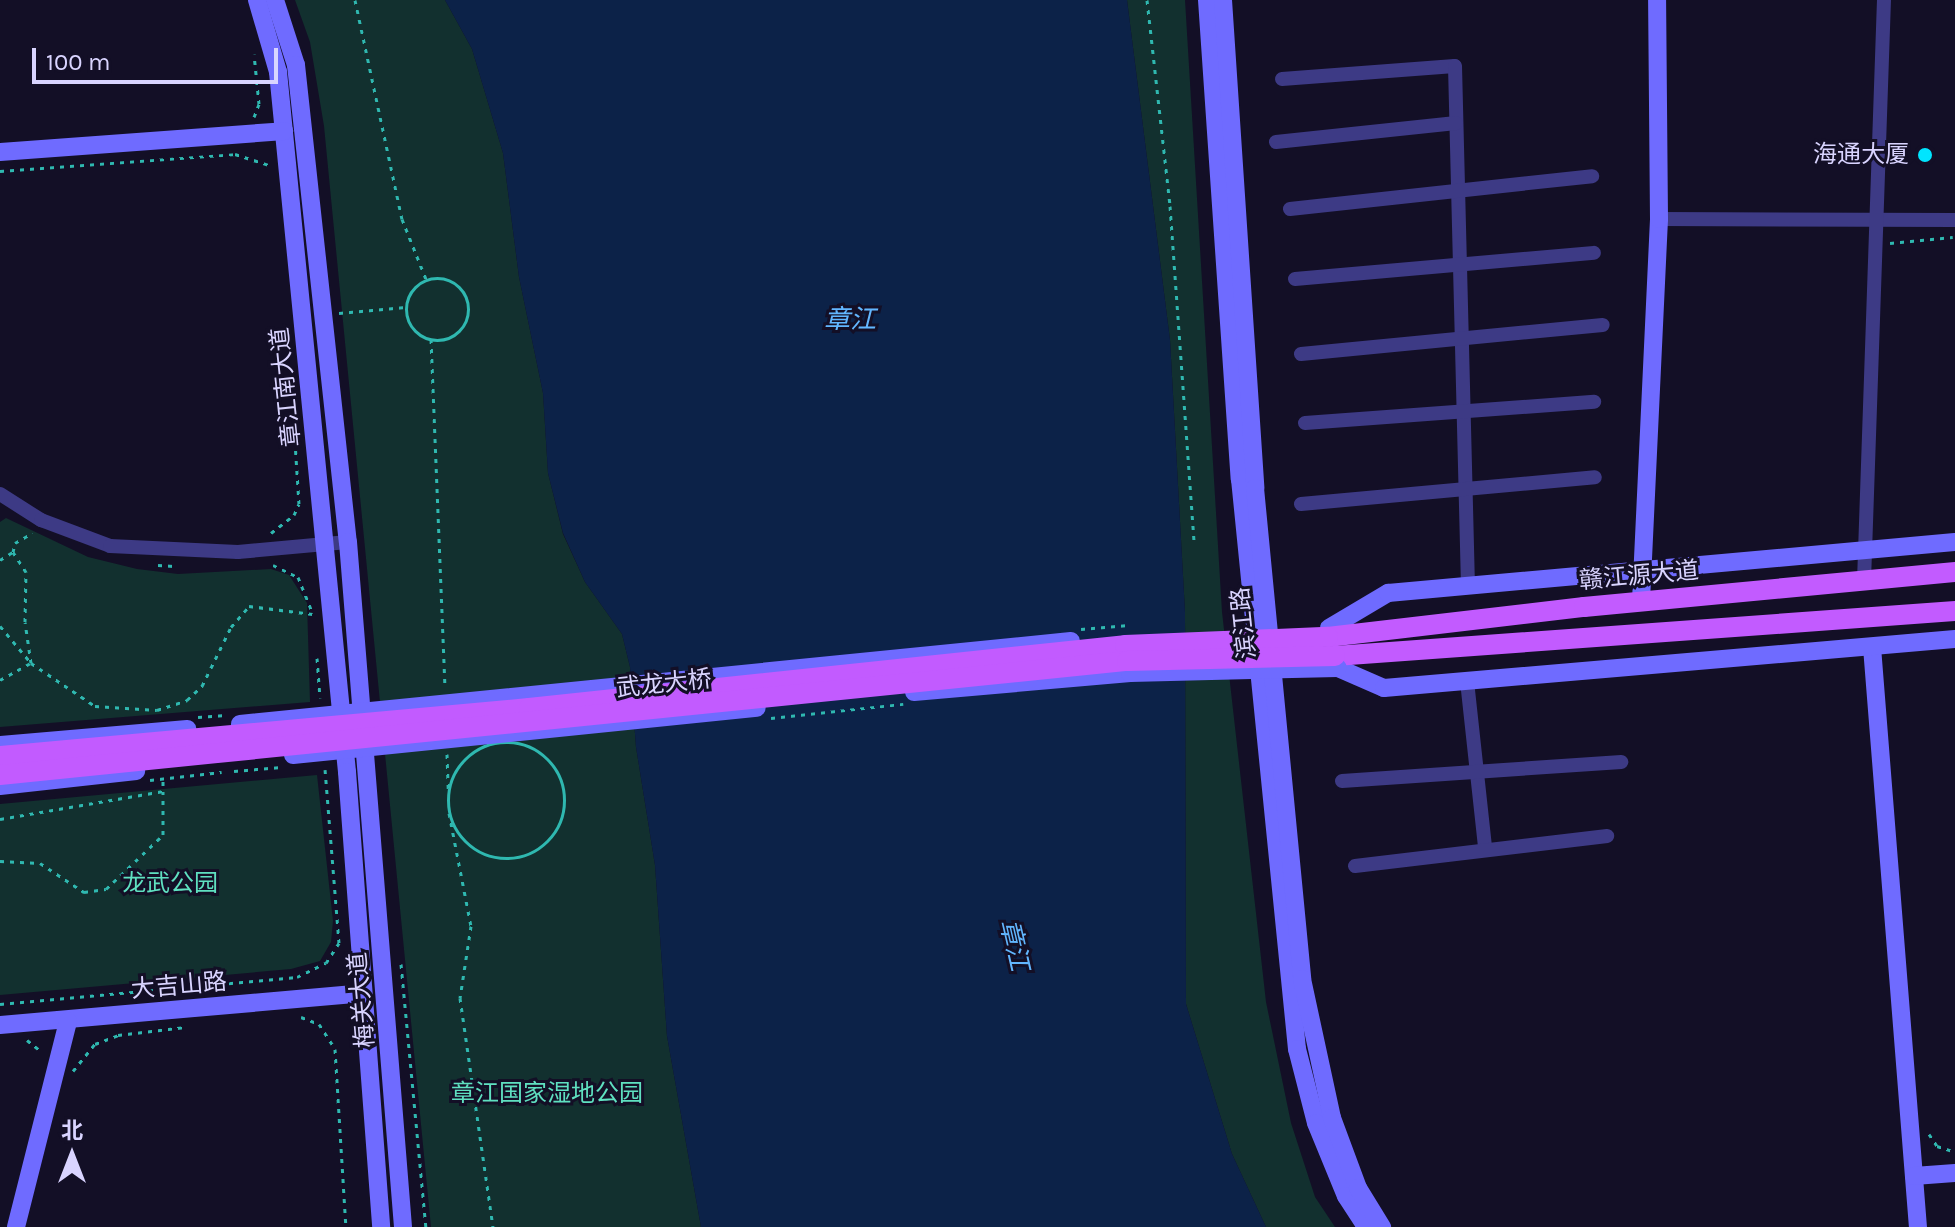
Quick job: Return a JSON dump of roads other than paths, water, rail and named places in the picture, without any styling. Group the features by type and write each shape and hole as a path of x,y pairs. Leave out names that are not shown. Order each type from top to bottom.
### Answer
{"main road":[{"name":"赣江源大道","path":"1333,647 1641,601 1955,572"},
{"path":"1333,647 1955,611"},
{"name":"武龙大桥","path":"0,756 529,708 1125,645 1333,647"},
{"name":"武龙大桥","path":"0,775 1127,661 1333,647"}],"street":[{"name":"章江南大道","path":"257,0 278,72 347,772"},
{"name":"章江南大道","path":"275,0 296,65 348,542 367,769"},
{"name":"滨江路","path":"1207,0 1240,479 1297,1049 1316,1123 1346,1196 1366,1227"},
{"name":"滨江路","path":"1223,0 1255,488 1302,979 1332,1118 1358,1188 1382,1227"},
{"path":"1641,601 1659,219 1657,0"},
{"path":"1864,581 1884,0"},
{"path":"1282,79 1455,66 1468,585"},
{"path":"1276,142 1456,123"},
{"path":"0,152 284,131"},
{"path":"1290,209 1592,176"},
{"path":"1659,219 1955,220"},
{"path":"1295,279 1594,253"},
{"path":"1301,354 1603,325"},
{"path":"1305,423 1594,402"},
{"path":"1301,504 1595,477"},
{"path":"0,494 41,520 110,546 213,552 348,542"},
{"path":"0,786 1130,673 1333,647 1388,593 1865,547 1955,542"},
{"path":"0,745 1121,636 1333,647 1384,688 1955,639"},
{"path":"1872,647 1918,1227"},
{"path":"1467,681 1485,848"},
{"path":"1342,781 1621,762"},
{"name":"梅关大道","path":"367,769 403,1227"},
{"name":"梅关大道","path":"347,772 381,1227"},
{"path":"1355,866 1485,848 1607,836"},
{"name":"大吉山路","path":"0,1025 363,993"},
{"path":"16,1227 68,1021"},
{"path":"1914,1176 1955,1173"}],"water":[{"name":"章江","path":"445,0 1127,0 1170,340 1185,612 1186,1004 1232,1154 1266,1227 701,1227 667,1036 655,865 636,747 630,667 622,634 585,582 563,533 548,473 543,393 519,277 503,153 472,49"}],"place":[{"name":"海通大厦","path":"1925,155"}],"park label":[{"name":"龙武公园","path":"170,884"},
{"name":"章江国家湿地公园","path":"547,1094"}]}
